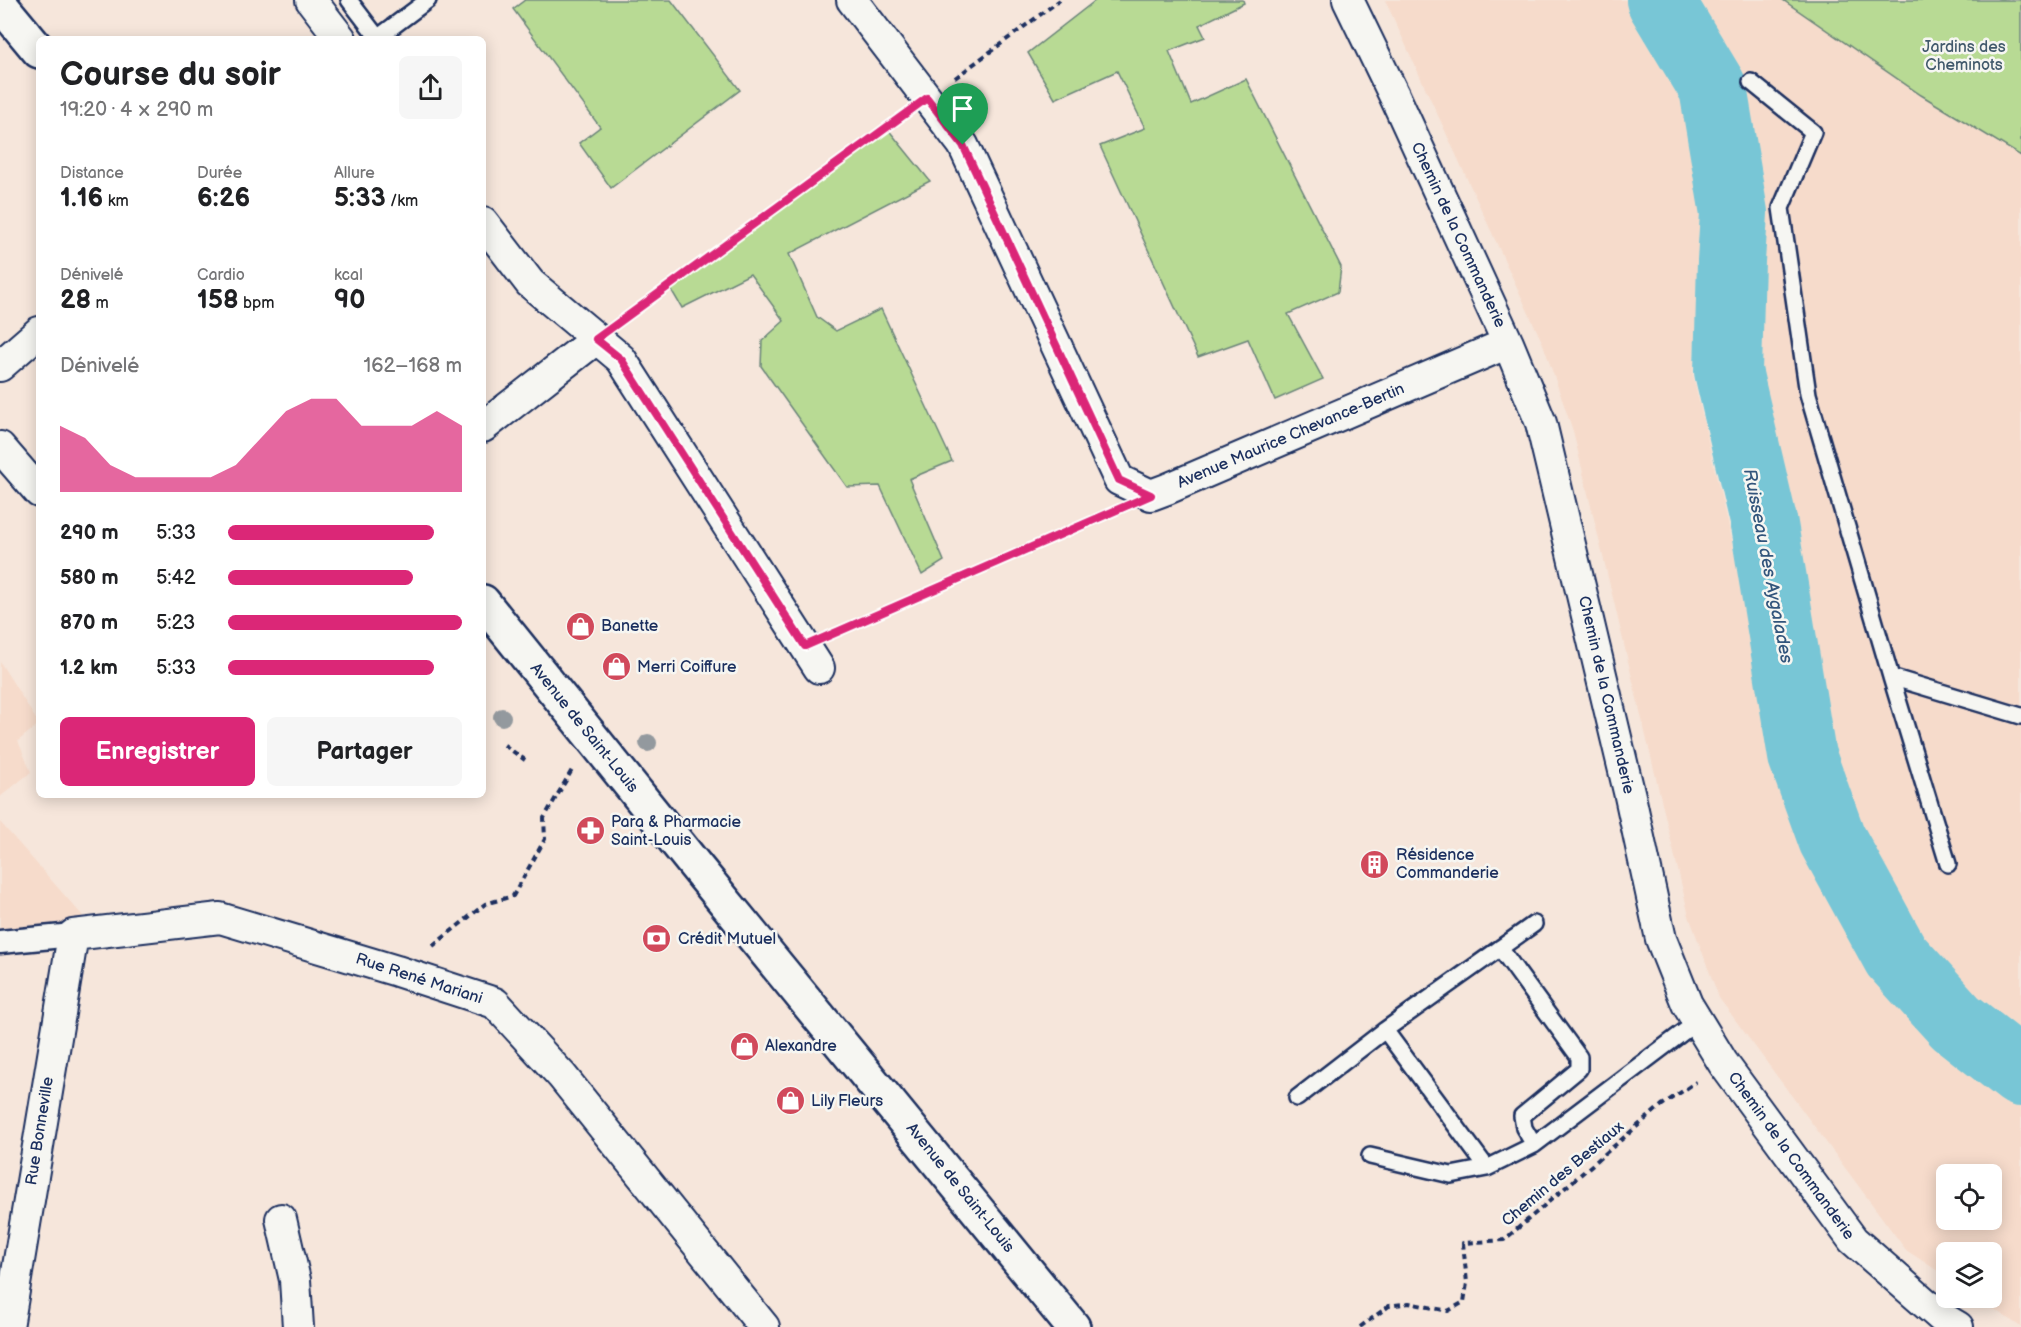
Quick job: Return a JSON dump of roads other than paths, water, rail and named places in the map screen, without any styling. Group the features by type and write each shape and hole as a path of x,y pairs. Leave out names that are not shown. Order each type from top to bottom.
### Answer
{"street":[{"path":"311,0 339,36"},
{"name":"Avenue Maurice Chevance-Bertin","path":"852,0 963,145 1119,480 1151,495 1508,343"},
{"name":"Chemin de la Commanderie","path":"1348,0 1508,343 1541,423 1630,796 1661,939 1687,1004 1723,1063 1852,1240 1941,1317 1958,1327"},
{"path":"0,4 36,47"},
{"path":"486,226 530,283 621,359 812,657"},
{"path":"0,366 36,335"},
{"path":"486,425 596,339"},
{"path":"0,447 36,489"},
{"name":"Avenue de Saint-Louis","path":"486,606 1073,1327"},
{"name":"Rue René Mariani","path":"0,942 220,918 495,1003 569,1085 764,1327"},
{"name":"Rue Bonneville","path":"8,1327 73,934"},
{"path":"281,1219 295,1280 298,1327"}],"lane":[{"path":"349,0 376,36"},
{"path":"380,36 428,0"},
{"path":"1751,82 1813,132 1781,208 1808,394 1948,864"},
{"path":"1891,677 2021,716"},
{"path":"1297,1098 1385,1030 1534,924"},
{"path":"1500,948 1579,1057 1579,1069 1522,1116 1524,1128 1534,1145"},
{"path":"1370,1156 1451,1175 1487,1168 1534,1145 1698,1021"},
{"path":"1385,1030 1487,1168"}],"waterway":[{"name":"Ruisseau des Aygalades","path":"1660,0 1713,88 1734,213 1728,371 1764,525 1802,756 1832,839 1896,956 1956,1022 2021,1073"}],"place":[{"name":"Banette","path":"580,626"},
{"name":"Merri Coiffure","path":"616,667"},
{"name":"Para & Pharmacie Saint-Louis","path":"590,831"},
{"name":"Résidence Commanderie","path":"1375,864"},
{"name":"Crédit Mutuel","path":"657,939"},
{"name":"Alexandre","path":"744,1046"},
{"name":"Lily Fleurs","path":"790,1101"}],"park label":[{"name":"Jardins des Cheminots","path":"1964,56"}]}
